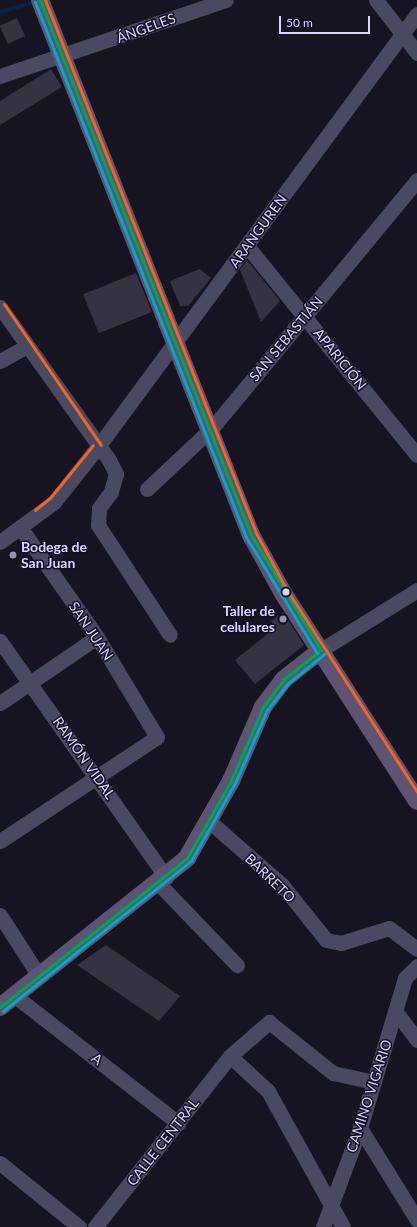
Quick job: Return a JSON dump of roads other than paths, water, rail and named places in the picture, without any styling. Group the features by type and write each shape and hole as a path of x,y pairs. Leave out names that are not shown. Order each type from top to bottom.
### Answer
{"main road":[{"path":"40,0 65,57 175,342 212,428 251,535 321,650 417,801"},
{"path":"0,1007 162,880 198,843 231,781 263,707 283,680 321,650"}],"street":[{"name":"ÁNGELES","path":"0,76 65,57 226,0"},
{"path":"376,0 417,54"},
{"name":"ARANGUREN","path":"20,527 54,502 97,448 417,14"},
{"name":"SAN SEBASTIÁN","path":"147,489 212,428 417,180"},
{"name":"APARICIÓN","path":"247,246 416,452"},
{"path":"0,307 116,474 111,492 99,508 98,525 170,635"},
{"path":"0,361 27,346"},
{"path":"0,542 20,527"},
{"name":"SAN JUAN","path":"20,527 97,637 157,737 98,779"},
{"path":"321,650 417,590"},
{"path":"0,703 97,637"},
{"name":"RAMÓN VIDAL","path":"0,641 98,779 162,880 237,964"},
{"path":"0,841 98,779"},
{"name":"BARRETO","path":"209,821 282,885 326,940 341,943 389,928 417,949"},
{"path":"0,915 39,976"},
{"name":"CAMINO VIGARIO","path":"323,1227 331,1210 360,1128 405,978 417,966"},
{"name":"A","path":"15,996 178,1123"},
{"path":"396,1012 417,1040"},
{"name":"CALLE CENTRAL","path":"95,1227 230,1056 271,1021 333,1073 374,1082"},
{"path":"230,1056 268,1091 331,1210 343,1227"},
{"path":"360,1128 417,1220"},
{"path":"0,1163 79,1227"}],"waterway":[{"path":"0,12 36,2"}],"place":[{"name":"Bodega de San Juan","path":"13,555"},
{"name":"Taller de celulares","path":"283,619"}]}
